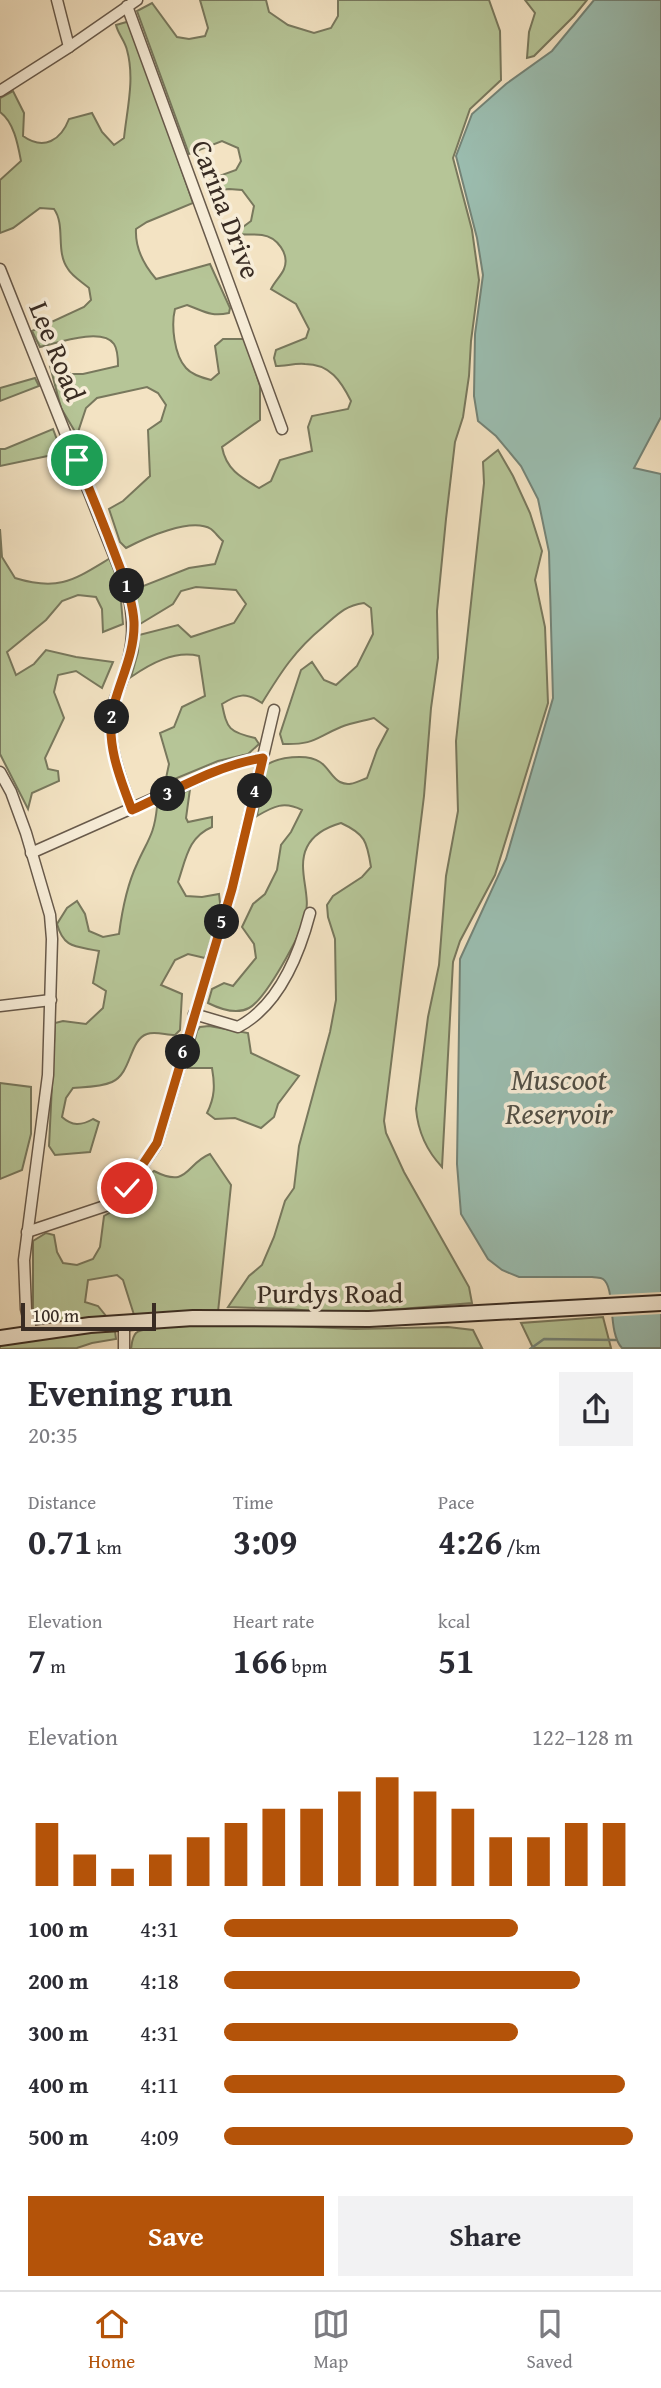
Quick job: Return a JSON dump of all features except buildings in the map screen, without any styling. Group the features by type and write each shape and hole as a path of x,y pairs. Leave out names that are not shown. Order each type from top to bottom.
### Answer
{"main road":[{"name":"Purdys Road","path":"0,1338 124,1322 221,1317 369,1319 661,1303"}],"street":[{"path":"57,0 69,47"},
{"path":"0,91 132,3"},
{"name":"Carina Drive","path":"132,3 282,429"},
{"name":"Lee Road","path":"0,269 127,587 134,622 133,643 111,722 114,751 132,810"},
{"path":"27,1232 108,1205 127,1188 157,1143 232,889 274,710"},
{"path":"31,853 218,770 263,758"},
{"path":"0,772 11,792 31,853 50,915 52,939 48,1075 24,1260 26,1309 32,1334"},
{"path":"194,1014 238,1027 253,1019 267,1005 298,955 310,913"},
{"path":"0,1006 51,1000"},
{"path":"124,1322 124,1349"}],"green space":[{"path":"200,0 266,0 269,12 288,25 314,33 331,28 338,16 338,0 489,0 500,31 501,80 470,109 453,158 472,230 479,280 469,376 463,417 455,442 446,519 437,611 438,658 424,796 384,1121 386,1133 404,1172 469,1287 472,1303 365,1312 228,1307 249,1276 262,1265 285,1201 294,1188 299,1146 336,1000 335,939 327,905 333,896 362,877 371,867 364,839 360,835 341,823 321,831 310,842 303,864 307,900 305,917 281,966 256,1002 239,1011 208,1003 212,989 224,983 233,986 256,958 254,944 242,927 253,904 265,894 277,870 281,845 302,810 279,806 257,816 265,766 284,758 314,759 323,764 340,782 354,783 367,778 388,729 374,718 301,743 283,744 280,734 301,670 312,662 324,680 336,685 357,666 373,634 371,608 364,603 357,604 333,618 296,653 262,703 242,696 222,704 231,728 255,738 259,744 248,754 218,761 165,783 169,764 160,733 174,727 182,707 205,696 199,656 172,657 154,663 131,677 138,652 139,635 178,625 191,637 234,623 246,604 236,590 196,587 181,591 173,604 140,624 133,590 189,568 215,564 223,541 211,529 192,526 168,530 126,548 120,542 109,509 123,501 150,476 148,430 161,421 166,405 158,393 147,387 97,398 86,408 77,435 61,408 50,366 56,363 71,374 83,374 118,366 115,346 108,339 90,336 40,347 32,331 84,307 91,300 89,288 72,274 64,262 58,216 54,209 40,208 13,228 0,233 0,180 21,161 12,128 0,112 0,98 13,91 24,113 23,136 38,143 56,138 69,119 92,113 102,132 114,145 124,138 130,83 127,50 116,25 130,21 193,203 136,229 139,249 156,279 210,264 230,308 229,313 217,314 187,305 175,309 174,331 179,356 188,370 211,380 219,373 215,346 223,339 245,339 260,386 260,420 222,447 230,467 240,476 259,488 271,481 280,460 312,451 308,427 312,416 348,409 351,401 339,381 328,370 301,364 276,366 276,350 306,338 309,329 296,304 271,289 284,269 284,252 267,236 239,234 239,230 251,221 254,206 242,190 211,191 206,188 211,179 236,170 241,161 238,148 222,141 189,154 137,11 152,3 177,37 189,39 205,36 208,28"},
{"path":"525,0 587,0 534,56 527,58 529,32 535,13"},
{"path":"35,378 39,386 0,401 0,388"},
{"path":"53,429 62,453 0,466 0,449"},
{"path":"498,450 530,513 542,551 535,580 545,627 548,703 495,875 460,941 453,962 442,1167 424,1140 416,1109 428,1017 439,965 446,876 458,811 456,741 484,483 483,462"},
{"path":"0,529 2,557 15,578 44,584 66,581 88,572 112,557 120,590 123,624 103,632 102,609 96,597 78,595 62,601 46,620 7,652 16,675 34,664 46,650 113,662 102,688 76,671 58,675 54,692 64,718 45,758 48,769 58,771 59,781 32,793 28,809 0,754"},
{"path":"190,789 186,818 188,822 212,817 212,827 193,843 178,882 186,896 219,894 221,912 205,958 188,954 175,960 161,985 182,994 180,1030 175,1035 153,1033 141,1037 123,1072 112,1082 73,1088 66,1098 62,1117 77,1124 93,1119 99,1122 90,1152 55,1155 49,1146 55,1023 63,1021 86,1024 103,1008 106,991 93,983 99,951 77,947 67,942 57,924 67,908 77,901 85,914 89,931 103,937 119,934 133,872 152,831 157,807"},
{"path":"209,1026 248,1033 251,1053 299,1076 278,1104 274,1117 261,1128 235,1118 215,1119 207,1113 214,1091 212,1068 188,1068 197,1031 200,1027"},
{"path":"0,1083 31,1087 31,1134 22,1170 0,1179"},
{"path":"210,1154 231,1185 218,1312 135,1318 123,1280 117,1275 88,1280 85,1302 98,1306 106,1316 38,1325 33,1309 33,1241 46,1233 54,1235 57,1252 63,1263 77,1265 93,1259 100,1247 104,1216 130,1201 144,1179 154,1171 165,1176 181,1176"},
{"path":"603,1317 611,1348 533,1348 521,1323"},
{"path":"269,1325 355,1329 448,1327 473,1330 482,1348 131,1349 136,1333 144,1330 178,1326"},
{"path":"115,1331 116,1339 77,1348 0,1349 0,1345 79,1333"}],"water":[{"name":"Muscoot Reservoir","path":"594,0 661,0 661,417 634,468 661,474 661,1348 622,1348 617,1341 607,1284 602,1278 519,1277 502,1270 488,1259 461,1214 457,1164 460,959 506,859 553,698 549,552 538,499 521,466 496,436 478,421 474,396 475,334 483,275 477,238 456,156 472,114 506,84 552,51"}],"pier":[{"path":"661,1292 661,1314 608,1317 606,1295"}],"waterway":[{"path":"530,1349 544,1339 616,1340"}],"route":[{"path":"77,460 109,538 133,612 133,643 111,722 114,751 132,810 218,770 263,758 232,889 157,1143 127,1188"}]}
